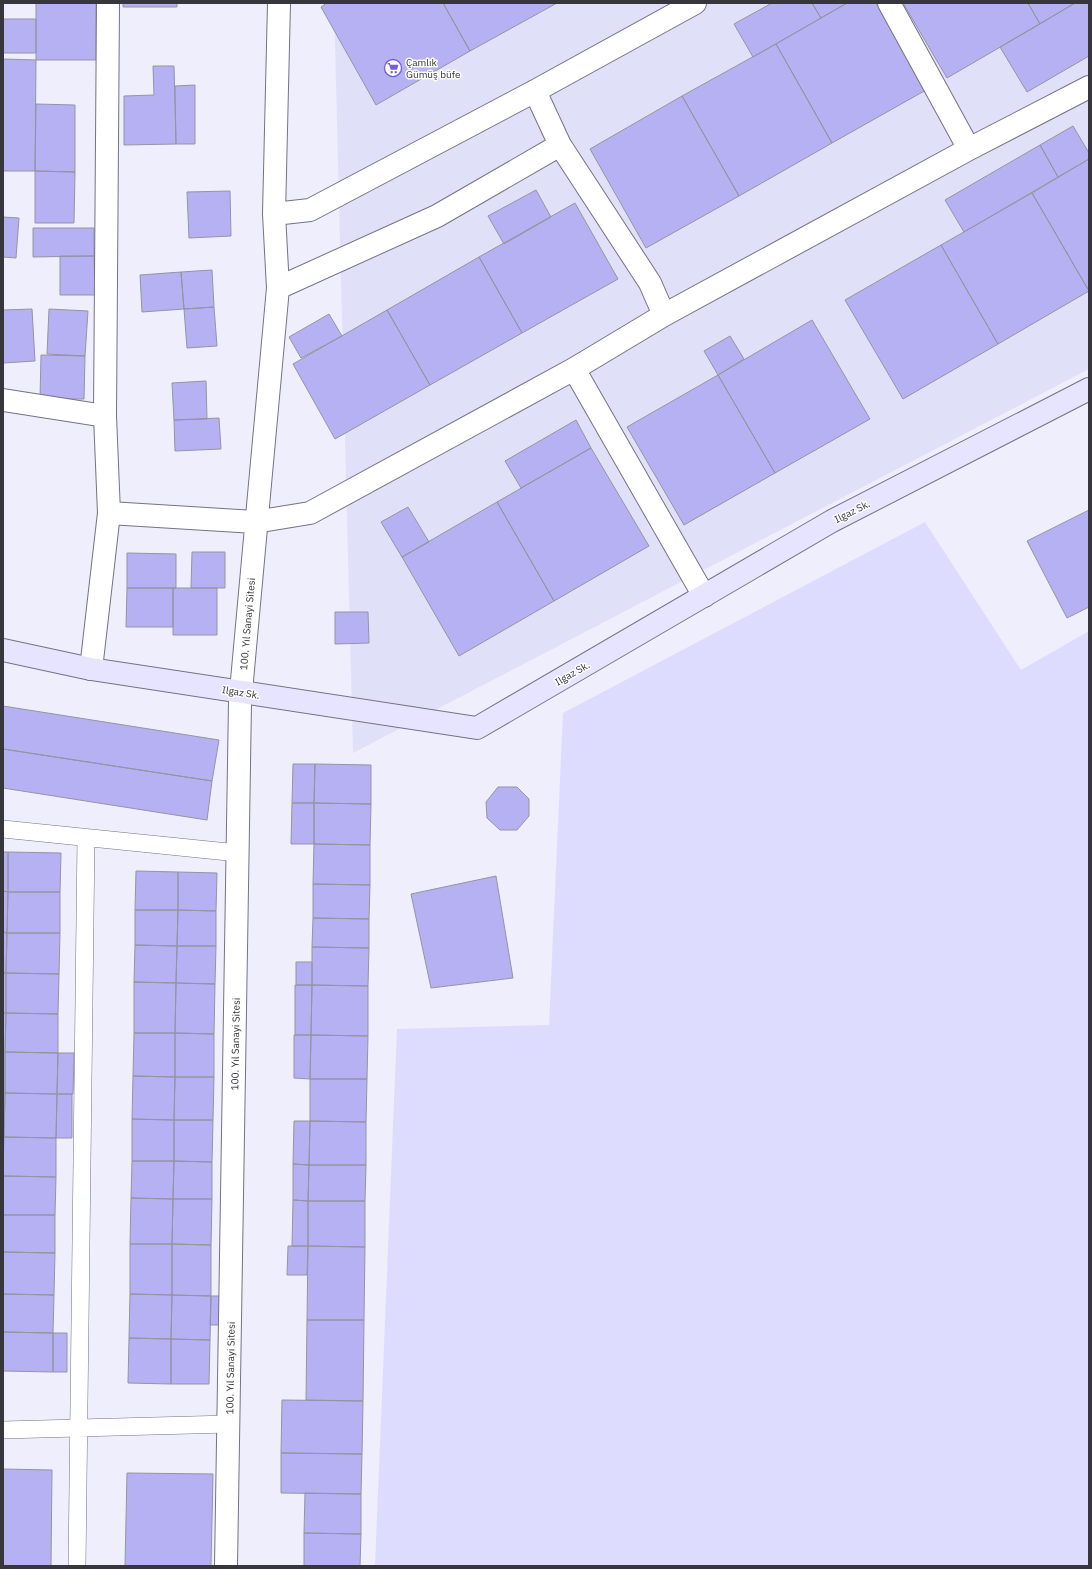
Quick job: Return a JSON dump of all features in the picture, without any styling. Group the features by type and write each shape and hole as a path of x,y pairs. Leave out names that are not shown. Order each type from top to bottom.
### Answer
{"street":[{"path":"91,669 109,513 105,416 108,3"},
{"name":"100. Yıl Sanayi Sitesi","path":"226,1566 241,692 255,522 278,288 274,214 279,3"},
{"path":"274,214 310,210 534,92 695,3"},
{"path":"890,3 969,149"},
{"path":"109,513 255,522 310,513 574,369 664,315 969,149 1089,88"},
{"path":"534,92 560,145 650,283 664,315"},
{"path":"278,288 437,216 560,145"},
{"path":"574,369 704,596"},
{"name":"Ilgaz Sk.","path":"3,650 91,669 477,728 832,521 1089,389"},
{"path":"3,400 105,416"}],"lane":[{"path":"3,829 238,853"},
{"path":"77,1566 80,1428 86,838"},
{"path":"3,1430 229,1424"}],"shaded area":[{"path":"334,3 1089,3 1089,369 353,753"},
{"path":"925,522 1021,670 1089,631 1089,1566 375,1566 397,1029 549,1025 563,713"}],"building":[{"path":"36,3 96,3 96,60 36,60"},
{"path":"123,3 177,3 177,7 123,7"},
{"path":"327,3 443,3 470,51 376,105 321,7"},
{"path":"443,3 557,3 470,51"},
{"path":"772,3 812,3 821,18 753,57 734,24"},
{"path":"812,3 847,3 821,18"},
{"path":"847,3 876,3 926,90 832,143 776,44"},
{"path":"903,3 1028,3 1040,24 947,78"},
{"path":"1028,3 1075,3 1040,24"},
{"path":"1075,3 1089,3 1089,56 1027,92 1000,47"},
{"path":"3,19 36,19 36,53 3,53"},
{"path":"776,44 832,143 739,196 682,96"},
{"path":"3,59 36,60 35,171 3,171"},
{"path":"153,66 174,66 176,144 124,145 124,96 154,95"},
{"path":"195,85 195,144 176,144 175,86"},
{"path":"682,96 739,196 646,248 590,149"},
{"path":"36,104 75,105 75,172 35,171"},
{"path":"1073,126 1089,153 1089,159 1058,177 1040,145"},
{"path":"1040,145 1058,177 964,232 945,200"},
{"path":"1089,159 1089,291 1032,193"},
{"path":"35,171 75,172 74,223 35,223"},
{"path":"536,190 551,217 504,244 488,216"},
{"path":"230,191 231,236 189,238 187,192"},
{"path":"1032,193 1089,291 998,344 941,245"},
{"path":"575,203 618,279 522,333 479,257"},
{"path":"3,217 19,218 16,258 3,257"},
{"path":"33,228 94,228 94,256 33,257"},
{"path":"941,245 998,344 903,399 845,300"},
{"path":"60,256 94,256 95,295 60,295"},
{"path":"479,257 522,333 430,385 387,310"},
{"path":"212,270 214,307 184,309 181,272"},
{"path":"181,272 184,309 142,312 140,275"},
{"path":"214,307 217,346 187,348 184,309"},
{"path":"32,309 35,361 3,363 3,310"},
{"path":"49,309 88,311 85,356 47,354"},
{"path":"387,310 430,385 335,439 293,364"},
{"path":"329,314 342,336 301,358 289,337"},
{"path":"812,320 870,419 775,473 718,375"},
{"path":"730,336 744,359 718,375 704,351"},
{"path":"41,355 85,356 84,399 40,399"},
{"path":"718,375 775,473 684,525 627,427"},
{"path":"206,381 207,419 174,420 172,383"},
{"path":"219,418 221,449 175,451 174,420"},
{"path":"576,420 591,448 521,488 505,461"},
{"path":"591,448 649,546 554,601 497,502"},
{"path":"497,502 554,601 459,656 402,557"},
{"path":"408,507 429,542 402,557 381,522"},
{"path":"1089,510 1089,607 1067,618 1027,541"},
{"path":"192,552 225,552 225,588 191,588"},
{"path":"127,553 176,554 176,588 127,588"},
{"path":"127,588 173,588 173,627 126,627"},
{"path":"173,588 217,588 217,635 173,635"},
{"path":"335,612 368,612 369,643 335,644"},
{"path":"3,706 219,740 212,781 3,749"},
{"path":"3,749 212,781 207,820 3,788"},
{"path":"293,764 315,764 314,803 292,803"},
{"path":"315,764 371,765 371,804 314,803"},
{"path":"498,787 517,787 529,799 529,816 517,830 500,830 487,818 486,802"},
{"path":"292,803 314,803 314,844 291,844"},
{"path":"314,803 371,804 370,845 314,844"},
{"path":"314,844 370,845 370,885 313,884"},
{"path":"3,852 8,852 8,892 3,891"},
{"path":"8,852 61,853 60,892 8,892"},
{"path":"136,871 178,872 178,910 135,910"},
{"path":"178,872 217,873 216,911 178,910"},
{"path":"496,876 513,978 431,988 411,894"},
{"path":"313,884 370,885 369,919 313,918"},
{"path":"3,891 8,892 7,933 3,932"},
{"path":"8,892 60,892 60,933 7,933"},
{"path":"135,910 178,910 177,946 135,945"},
{"path":"178,910 216,911 216,946 177,946"},
{"path":"313,918 369,919 369,948 312,947"},
{"path":"3,932 7,933 6,973 3,973"},
{"path":"7,933 60,933 59,974 6,973"},
{"path":"135,945 177,946 176,983 134,982"},
{"path":"177,946 216,946 215,984 176,983"},
{"path":"312,947 369,948 368,986 312,985"},
{"path":"296,962 312,962 312,985 296,985"},
{"path":"3,973 6,973 6,1013 3,1013"},
{"path":"6,973 59,974 58,1014 6,1013"},
{"path":"134,982 176,983 175,1033 134,1033"},
{"path":"176,983 215,984 214,1034 175,1033"},
{"path":"295,985 312,985 311,1035 295,1035"},
{"path":"312,985 368,986 368,1036 311,1035"},
{"path":"3,1013 6,1013 5,1052 3,1052"},
{"path":"6,1013 58,1014 58,1053 5,1052"},
{"path":"134,1033 175,1033 175,1077 133,1076"},
{"path":"175,1033 214,1034 214,1077 175,1077"},
{"path":"294,1035 311,1035 310,1079 294,1078"},
{"path":"311,1035 368,1036 367,1079 310,1079"},
{"path":"3,1052 5,1052 5,1093 3,1093"},
{"path":"5,1052 58,1053 57,1094 5,1093"},
{"path":"58,1053 74,1053 73,1094 57,1094"},
{"path":"133,1076 175,1077 174,1120 132,1119"},
{"path":"175,1077 214,1077 213,1120 174,1120"},
{"path":"310,1079 367,1079 366,1122 310,1121"},
{"path":"3,1093 5,1093 4,1137 3,1137"},
{"path":"5,1093 57,1094 56,1138 4,1137"},
{"path":"57,1094 72,1094 72,1138 56,1138"},
{"path":"132,1119 174,1120 174,1161 132,1161"},
{"path":"174,1120 213,1120 212,1162 174,1161"},
{"path":"294,1121 310,1121 309,1165 293,1164"},
{"path":"310,1121 366,1122 366,1165 309,1165"},
{"path":"4,1137 56,1138 56,1177 3,1176"},
{"path":"132,1161 174,1161 173,1199 131,1198"},
{"path":"174,1161 212,1162 212,1199 173,1199"},
{"path":"293,1164 309,1165 308,1201 293,1200"},
{"path":"309,1165 366,1165 365,1201 308,1201"},
{"path":"3,1176 56,1177 55,1215 3,1215"},
{"path":"131,1198 173,1199 172,1244 130,1244"},
{"path":"173,1199 212,1199 211,1245 172,1244"},
{"path":"293,1200 308,1201 308,1246 292,1246"},
{"path":"308,1201 365,1201 365,1247 308,1246"},
{"path":"3,1215 55,1215 55,1253 3,1252"},
{"path":"130,1244 172,1244 172,1295 130,1294"},
{"path":"172,1244 211,1245 211,1296 172,1295"},
{"path":"288,1246 308,1246 307,1275 287,1275"},
{"path":"308,1246 365,1247 364,1320 307,1320"},
{"path":"3,1252 55,1253 54,1295 3,1294"},
{"path":"3,1294 54,1295 53,1333 3,1332"},
{"path":"130,1294 172,1295 171,1339 129,1338"},
{"path":"172,1295 211,1296 210,1340 171,1339"},
{"path":"211,1296 226,1296 226,1325 210,1325"},
{"path":"307,1320 364,1320 363,1401 306,1400"},
{"path":"3,1332 53,1333 53,1372 3,1371"},
{"path":"53,1333 67,1333 67,1372 53,1372"},
{"path":"129,1338 171,1339 171,1384 128,1383"},
{"path":"171,1339 210,1340 209,1384 171,1384"},
{"path":"282,1400 363,1401 362,1454 281,1453"},
{"path":"281,1453 362,1454 361,1494 281,1493"},
{"path":"3,1469 52,1470 51,1566 3,1566"},
{"path":"127,1473 213,1474 211,1566 125,1566"},
{"path":"305,1493 361,1494 361,1534 304,1533"},
{"path":"304,1533 361,1534 360,1566 304,1566"}],"place":[{"name":"Çamlık Gümüş büfe","path":"393,68"}]}
